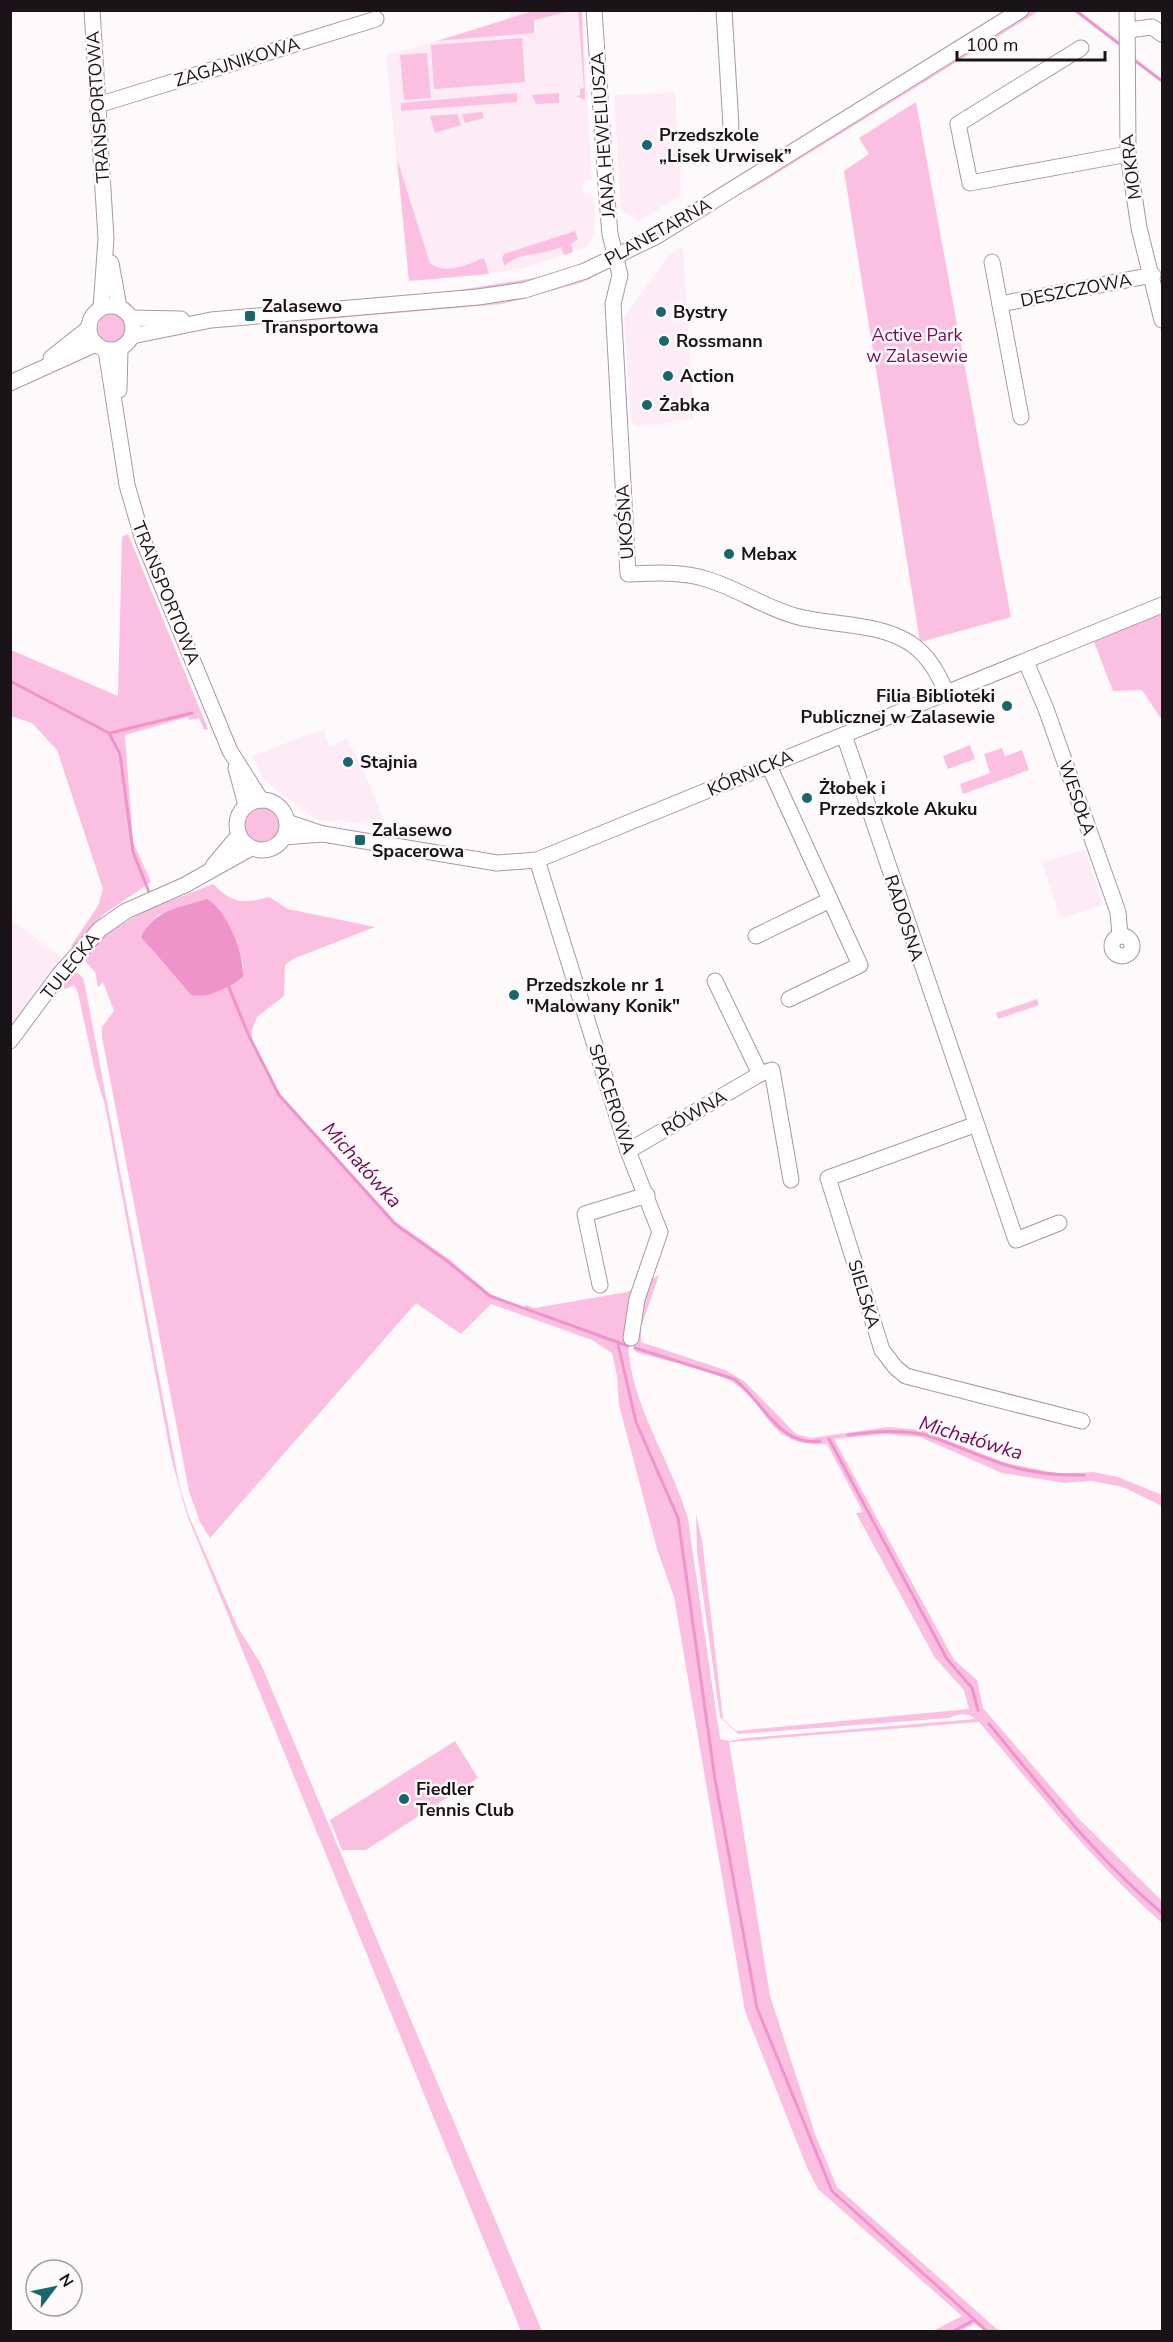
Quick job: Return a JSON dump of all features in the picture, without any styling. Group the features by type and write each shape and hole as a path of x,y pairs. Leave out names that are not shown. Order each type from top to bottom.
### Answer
{"street":[{"name":"TRANSPORTOWA","path":"92,10 106,239 119,307"},
{"name":"JANA HEWELIUSZA","path":"594,10 607,199 615,258"},
{"path":"724,10 731,126"},
{"name":"PLANETARNA","path":"132,336 211,320 508,293 563,279 615,258 657,236 1021,10"},
{"name":"MOKRA","path":"1127,10 1128,154 1139,228 1153,275 1162,320"},
{"name":"ZAGAJNIKOWA","path":"98,105 376,19"},
{"path":"1128,30 1152,27 1162,34"},
{"path":"1081,48 958,124 970,183 1128,154"},
{"name":"TRANSPORTOWA","path":"101,308 106,239"},
{"name":"UKOŚNA","path":"615,258 620,275 613,303 628,574 660,573 695,576 794,616 893,635 909,642 926,656 938,673 946,694"},
{"name":"DESZCZOWA","path":"992,262 1021,417"},
{"name":"DESZCZOWA","path":"1000,304 1153,275"},
{"path":"10,383 40,368 107,348 132,336 131,318 119,307 101,308 91,318 89,328 40,368"},
{"name":"PLANETARNA","path":"131,318 211,320"},
{"path":"89,328 107,348"},
{"name":"TRANSPORTOWA","path":"107,348 127,485 143,540 253,803"},
{"name":"KÓRNICKA","path":"286,830 497,863 537,860 1162,605"},
{"name":"WESOŁA","path":"1026,662 1046,709 1118,912 1120,936"},
{"name":"RADOSNA","path":"843,735 974,1125 1016,1240 1059,1223"},
{"path":"769,765 860,965 789,999"},
{"path":"210,871 251,848 269,849 286,830 281,808 275,804 253,803 238,819 239,835 251,848"},
{"path":"210,871 239,835"},
{"name":"SPACEROWA","path":"537,860 628,1151 660,1232 637,1299 631,1338"},
{"name":"TULECKA","path":"10,1041 59,975 100,929 141,904 176,890 210,871"},
{"path":"756,936 830,900"},
{"path":"715,981 760,1074 772,1070 792,1180"},
{"name":"RÓWNA","path":"628,1151 760,1074"},
{"name":"SIELSKA","path":"974,1125 828,1178 882,1350 896,1368 906,1376 1082,1421"},
{"path":"600,1285 585,1214 647,1195"}],"shaded area":[{"path":"509,11 582,11 592,180 583,181 584,194 593,194 595,233 586,247 524,268 497,273 409,281 386,56 511,18"},
{"name":"Przedszkole „Lisek Urwisek”","path":"675,92 681,195 639,221 621,210 614,95"},
{"path":"683,247 694,419 639,427 631,421 624,317 669,255"},
{"path":"323,729 330,746 347,738 372,789 385,825 316,820 265,781 252,756"},
{"path":"1085,849 1103,905 1061,919 1042,863"},
{"path":"207,899 222,913 228,923 238,945 243,977 225,989 198,996 191,995 141,937 153,921 161,915"},
{"path":"10,919 62,958 11,1026 10,1026"}],"green space":[{"path":"536,10 570,11 534,20 534,33 437,41"},
{"path":"578,11 582,11 585,100 576,96 580,95 580,89 584,88"},
{"path":"1031,11 1039,11 750,190 746,187"},
{"path":"522,38 525,82 434,89 431,45"},
{"path":"427,53 431,98 404,100 400,55"},
{"path":"517,93 517,102 401,111 401,103"},
{"path":"559,93 559,103 536,104 532,95"},
{"name":"Active Park w Zalasewie","path":"916,102 1011,617 920,642 844,171 869,154 859,138"},
{"path":"482,112 484,118 465,123 462,114"},
{"path":"457,114 461,125 435,133 430,116"},
{"path":"397,159 430,263 436,267 450,269 484,258 489,274 409,281"},
{"path":"699,199 704,201 637,240 638,236"},
{"path":"575,231 578,239 571,244 573,252 564,255 561,247 516,258 505,266 502,258 504,254"},
{"path":"593,275 590,279 580,283 502,304 292,322 287,319"},
{"path":"540,277 523,284 452,293 453,291"},
{"path":"112,314 122,318 126,328 122,338 112,342 102,338 98,328 102,318"},
{"path":"128,534 208,729 204,730 199,718 189,720 188,717 125,735 133,842 151,882 104,914 73,948 71,946 98,906 103,889 57,750 32,723 11,716 11,650 118,696 122,537"},
{"path":"1162,612 1162,720 1142,690 1113,691 1094,642"},
{"path":"970,745 975,759 948,769 943,756"},
{"path":"1002,748 1005,756 1022,750 1029,770 963,794 960,784 990,773 984,754"},
{"path":"262,808 274,813 279,825 274,837 262,842 250,837 245,825 250,813"},
{"path":"213,884 220,891 239,901 269,897 288,909 375,927 293,959 285,965 284,996 257,1017 252,1030 252,1040 279,1093 396,1222 449,1259 490,1294 523,1308 526,1305 535,1308 627,1292 639,1286 629,1327 630,1364 643,1409 681,1497 688,1519 720,1739 729,1741 975,1719 962,1714 949,1718 738,1734 720,1717 697,1552 696,1514 702,1540 723,1719 736,1731 969,1709 964,1690 935,1658 856,1513 863,1512 827,1444 806,1443 791,1439 779,1432 754,1401 729,1380 696,1368 636,1352 633,1345 644,1283 659,1275 641,1327 641,1342 725,1370 744,1381 796,1434 811,1438 888,1427 921,1430 1006,1463 1060,1474 1093,1472 1118,1477 1162,1495 1162,1506 1123,1487 1091,1481 1065,1483 1002,1473 920,1437 885,1434 834,1439 954,1660 977,1680 983,1708 1078,1818 1162,1901 1162,1923 1090,1851 979,1722 729,1742 770,1996 815,2134 837,2187 999,2331 984,2331 975,2324 960,2331 933,2331 962,2316 818,2189 808,2170 745,2011 674,1597 657,1549 619,1405 617,1376 612,1353 592,1340 491,1304 461,1334 416,1303 210,1538 200,1522 189,1491 102,1037 102,1027 114,1011 103,982 98,987 95,972 86,962 86,957 108,932 145,911","holes":["159,914 228,924 244,967 228,987 216,992 191,995 150,948 147,926"]},
{"path":"75,971 83,978 86,991 179,1483 188,1514 238,1628 261,1664 542,2331 521,2331 187,1515 171,1457 105,1105 96,1076 78,993 74,985 65,989 63,985"},
{"path":"1037,999 1039,1005 998,1019 996,1013"},
{"name":"Fiedler Tennis Club","path":"455,1741 478,1778 366,1850 342,1850 330,1820"}],"waterway":[{"path":"1075,10 1122,46"},
{"path":"1133,59 1162,81"},
{"name":"Michałówka","path":"10,681 109,733 120,754 133,852 149,892"},
{"path":"110,733 192,713"},
{"name":"Michałówka","path":"228,985 249,1036 279,1095 395,1224 447,1261 490,1296 628,1346"},
{"path":"618,1344 636,1422 678,1518 715,1779 757,2008 832,2191 988,2332"},
{"name":"Michałówka","path":"635,1348 734,1379 782,1430 805,1441 820,1441"},
{"name":"Michałówka","path":"848,1435 887,1431 916,1433 934,1437 998,1463 1059,1475 1084,1475"},
{"path":"829,1439 947,1659 972,1688 978,1710"},
{"path":"989,1724 1093,1846 1115,1870 1162,1913"},
{"path":"952,2332 974,2320"}],"place":[{"name":"Przedszkole „Lisek Urwisek”","path":"647,145"},
{"name":"Bystry","path":"661,312"},
{"name":"Zalasewo Transportowa","path":"250,316"},
{"name":"Rossmann","path":"664,341"},
{"name":"Action","path":"668,376"},
{"name":"Żabka","path":"647,405"},
{"name":"Mebax","path":"729,554"},
{"name":"Filia Biblioteki Publicznej w Zalasewie","path":"1007,706"},
{"name":"Stajnia","path":"348,762"},
{"name":"Żłobek i Przedszkole Akuku","path":"807,798"},
{"name":"Zalasewo Spacerowa","path":"360,840"},
{"name":"Przedszkole nr 1 \"Malowany Konik\"","path":"514,995"},
{"name":"Fiedler Tennis Club","path":"404,1799"}]}
